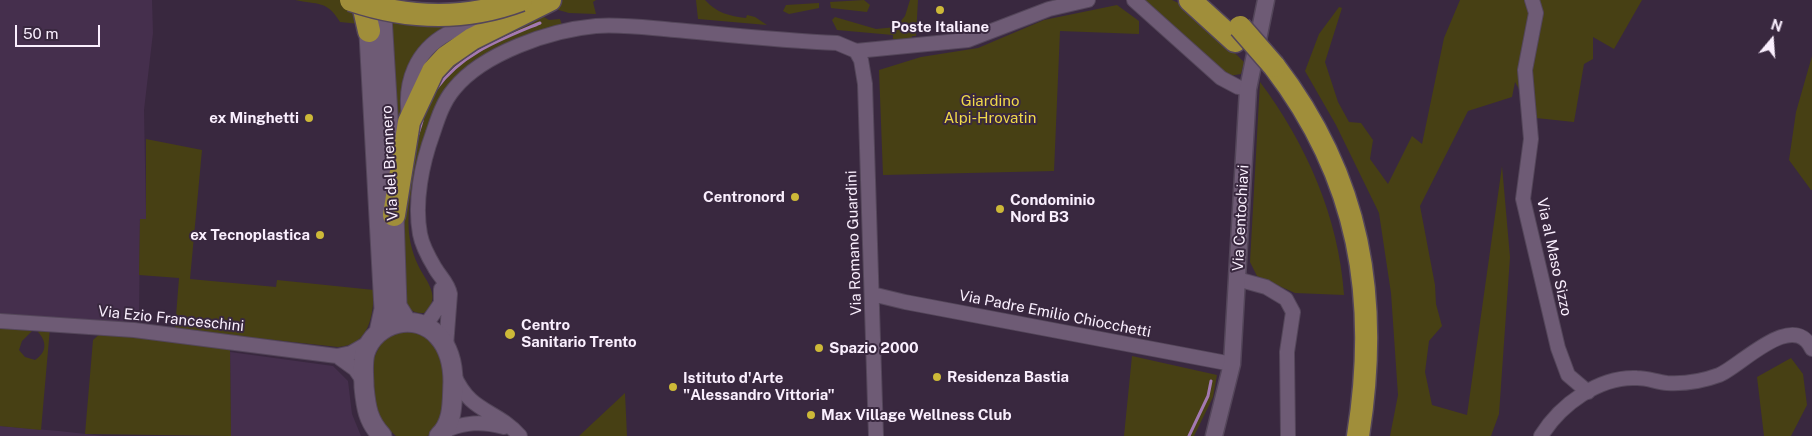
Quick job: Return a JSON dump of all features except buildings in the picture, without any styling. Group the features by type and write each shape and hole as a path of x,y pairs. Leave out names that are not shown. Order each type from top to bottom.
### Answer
{"highway":[{"path":"351,0 385,10 426,16 470,14 521,0"},
{"path":"394,215 409,122 433,72 446,57 490,29 550,0"},
{"path":"1190,0 1238,34"},
{"path":"1211,0 1238,34 1263,78 1300,129 1324,179 1338,220 1347,262 1353,344 1351,381 1343,436"},
{"path":"369,31 373,1"},
{"path":"1263,78 1296,94 1315,125 1338,177 1356,236 1366,306 1367,344 1358,436"}],"main road":[{"name":"Via del Brennero","path":"373,1 394,215 397,306 407,322"},
{"name":"Via del Brennero","path":"369,31 384,309 364,358 364,382 368,418 382,436"},
{"path":"374,337 394,324 407,322 426,326 438,335 446,346 453,372 452,412 442,433"}],"street":[{"path":"409,122 407,105 410,80 415,64 434,43 478,18 494,0"},
{"path":"426,326 437,312 442,297 436,270 420,234 419,213 423,173 431,139 442,107 454,88 473,71 496,56 522,44 559,33 597,26 639,27 837,43 856,52 968,40 1049,9 1088,0"},
{"path":"1134,0 1221,78 1238,87 1263,78"},
{"name":"Via Centochiavi","path":"1214,436 1232,364 1237,279 1263,78 1266,0"},
{"name":"Via al Maso Sizzo","path":"1532,0 1536,13 1524,70 1531,139 1523,199 1558,348 1568,375 1588,392"},
{"name":"Via Romano Guardini","path":"856,52 861,60 865,84 876,436"},
{"path":"436,270 446,282 450,294 446,346"},
{"path":"1237,279 1266,287 1286,299 1293,312 1287,352 1288,436"},
{"name":"Via Padre Emilio Chiocchetti","path":"872,294 905,302 1232,364"},
{"name":"Via Ezio Franceschini","path":"0,321 134,330 337,356 350,353 374,337"},
{"path":"1541,436 1557,413 1588,392 1611,380 1637,378 1667,383 1695,382 1720,374 1741,363 1758,347 1776,338 1799,337 1809,343 1812,349"},
{"path":"337,356 355,369 364,382"},
{"path":"453,372 461,390 472,402 508,422 519,435"},
{"path":"442,433 472,422 487,422 519,435"}],"shaded area":[{"path":"0,0 152,0 153,33 144,110 146,219 140,219 139,322 0,318"},
{"path":"230,352 333,366 348,381 352,414 361,436 231,436"},
{"path":"0,426 59,431 104,436 0,436"}],"green space":[{"path":"295,0 340,0 357,7 360,24 340,22 331,10 326,7 316,3"},
{"path":"563,0 596,0 593,2 596,14 569,13 548,7"},
{"path":"696,0 705,0 714,8 729,15 746,18 747,15 755,17 767,25 698,19"},
{"path":"864,0 870,5 867,12 831,8 830,2"},
{"path":"910,0 918,0 916,36 912,36 912,39 893,39 893,35 837,30 832,20 835,17 876,29 896,27 905,16"},
{"path":"1145,0 1172,0 1189,8 1244,62 1241,74 1229,76 1223,74"},
{"path":"1460,0 1642,0 1614,49 1593,37 1593,59 1584,64 1574,122 1536,118 1515,82 1512,97 1468,111 1420,206 1435,285 1436,304 1442,326 1429,341 1425,372 1432,405 1467,415 1502,166 1510,257 1499,414 1491,436 1390,436 1398,395 1391,293 1379,213 1336,125 1305,71 1319,34 1339,7 1342,8 1325,62 1338,102 1349,122 1361,123 1373,140 1370,159 1388,184 1412,136 1422,144 1444,38"},
{"path":"819,3 819,8 789,14 783,11 786,5"},
{"name":"Giardino Alpi-Hrovatin","path":"1117,5 1139,21 1139,34 1060,31 1054,171 883,175 879,70 921,57 978,48 1044,20"},
{"path":"537,13 549,20 560,19 562,25 461,72 449,86 414,180 410,202 408,223 411,244 418,265 430,286 432,296 431,304 424,313 413,311 403,298 403,188 407,150 442,69"},
{"path":"388,16 466,19 427,44 399,150"},
{"path":"1812,56 1811,190 1789,160 1796,112"},
{"path":"1260,82 1292,130 1317,182 1335,238 1341,266 1344,295 1295,293 1257,276 1250,262"},
{"path":"146,139 202,150 190,279 276,287 277,280 374,290 371,318 363,335 349,345 338,347 175,329 179,278 139,275 140,219 146,219"},
{"path":"0,325 29,326 32,331 22,341 19,350 25,357 35,360 44,350 43,339 38,332 42,327 50,328 41,430 0,426"},
{"path":"396,331 420,331 443,353 447,406 432,433 427,436 396,436 380,421 375,405 373,360 383,339"},
{"path":"102,332 230,348 231,436 85,434 93,340"},
{"path":"1132,356 1217,375 1213,397 1194,436 1124,436"},
{"path":"1791,358 1803,374 1807,405 1791,436 1764,436 1757,377"},
{"path":"625,393 627,436 579,436"}],"waterway":[{"path":"437,88 458,65 471,56 497,41 540,23"},
{"path":"418,134 422,121"},
{"path":"1189,436 1208,396 1211,381"}],"place":[{"name":"Poste Italiane","path":"940,10"},
{"name":"ex Minghetti","path":"309,118"},
{"name":"Centronord","path":"795,197"},
{"name":"Condominio Nord B3","path":"1000,209"},
{"name":"ex Tecnoplastica","path":"320,235"},
{"name":"Centro Sanitario Trento","path":"510,334"},
{"name":"Spazio 2000","path":"819,348"},
{"name":"Residenza Bastia","path":"937,377"},
{"name":"Istituto d'Arte \"Alessandro Vittoria\"","path":"673,387"},
{"name":"Max Village Wellness Club","path":"811,415"}]}
